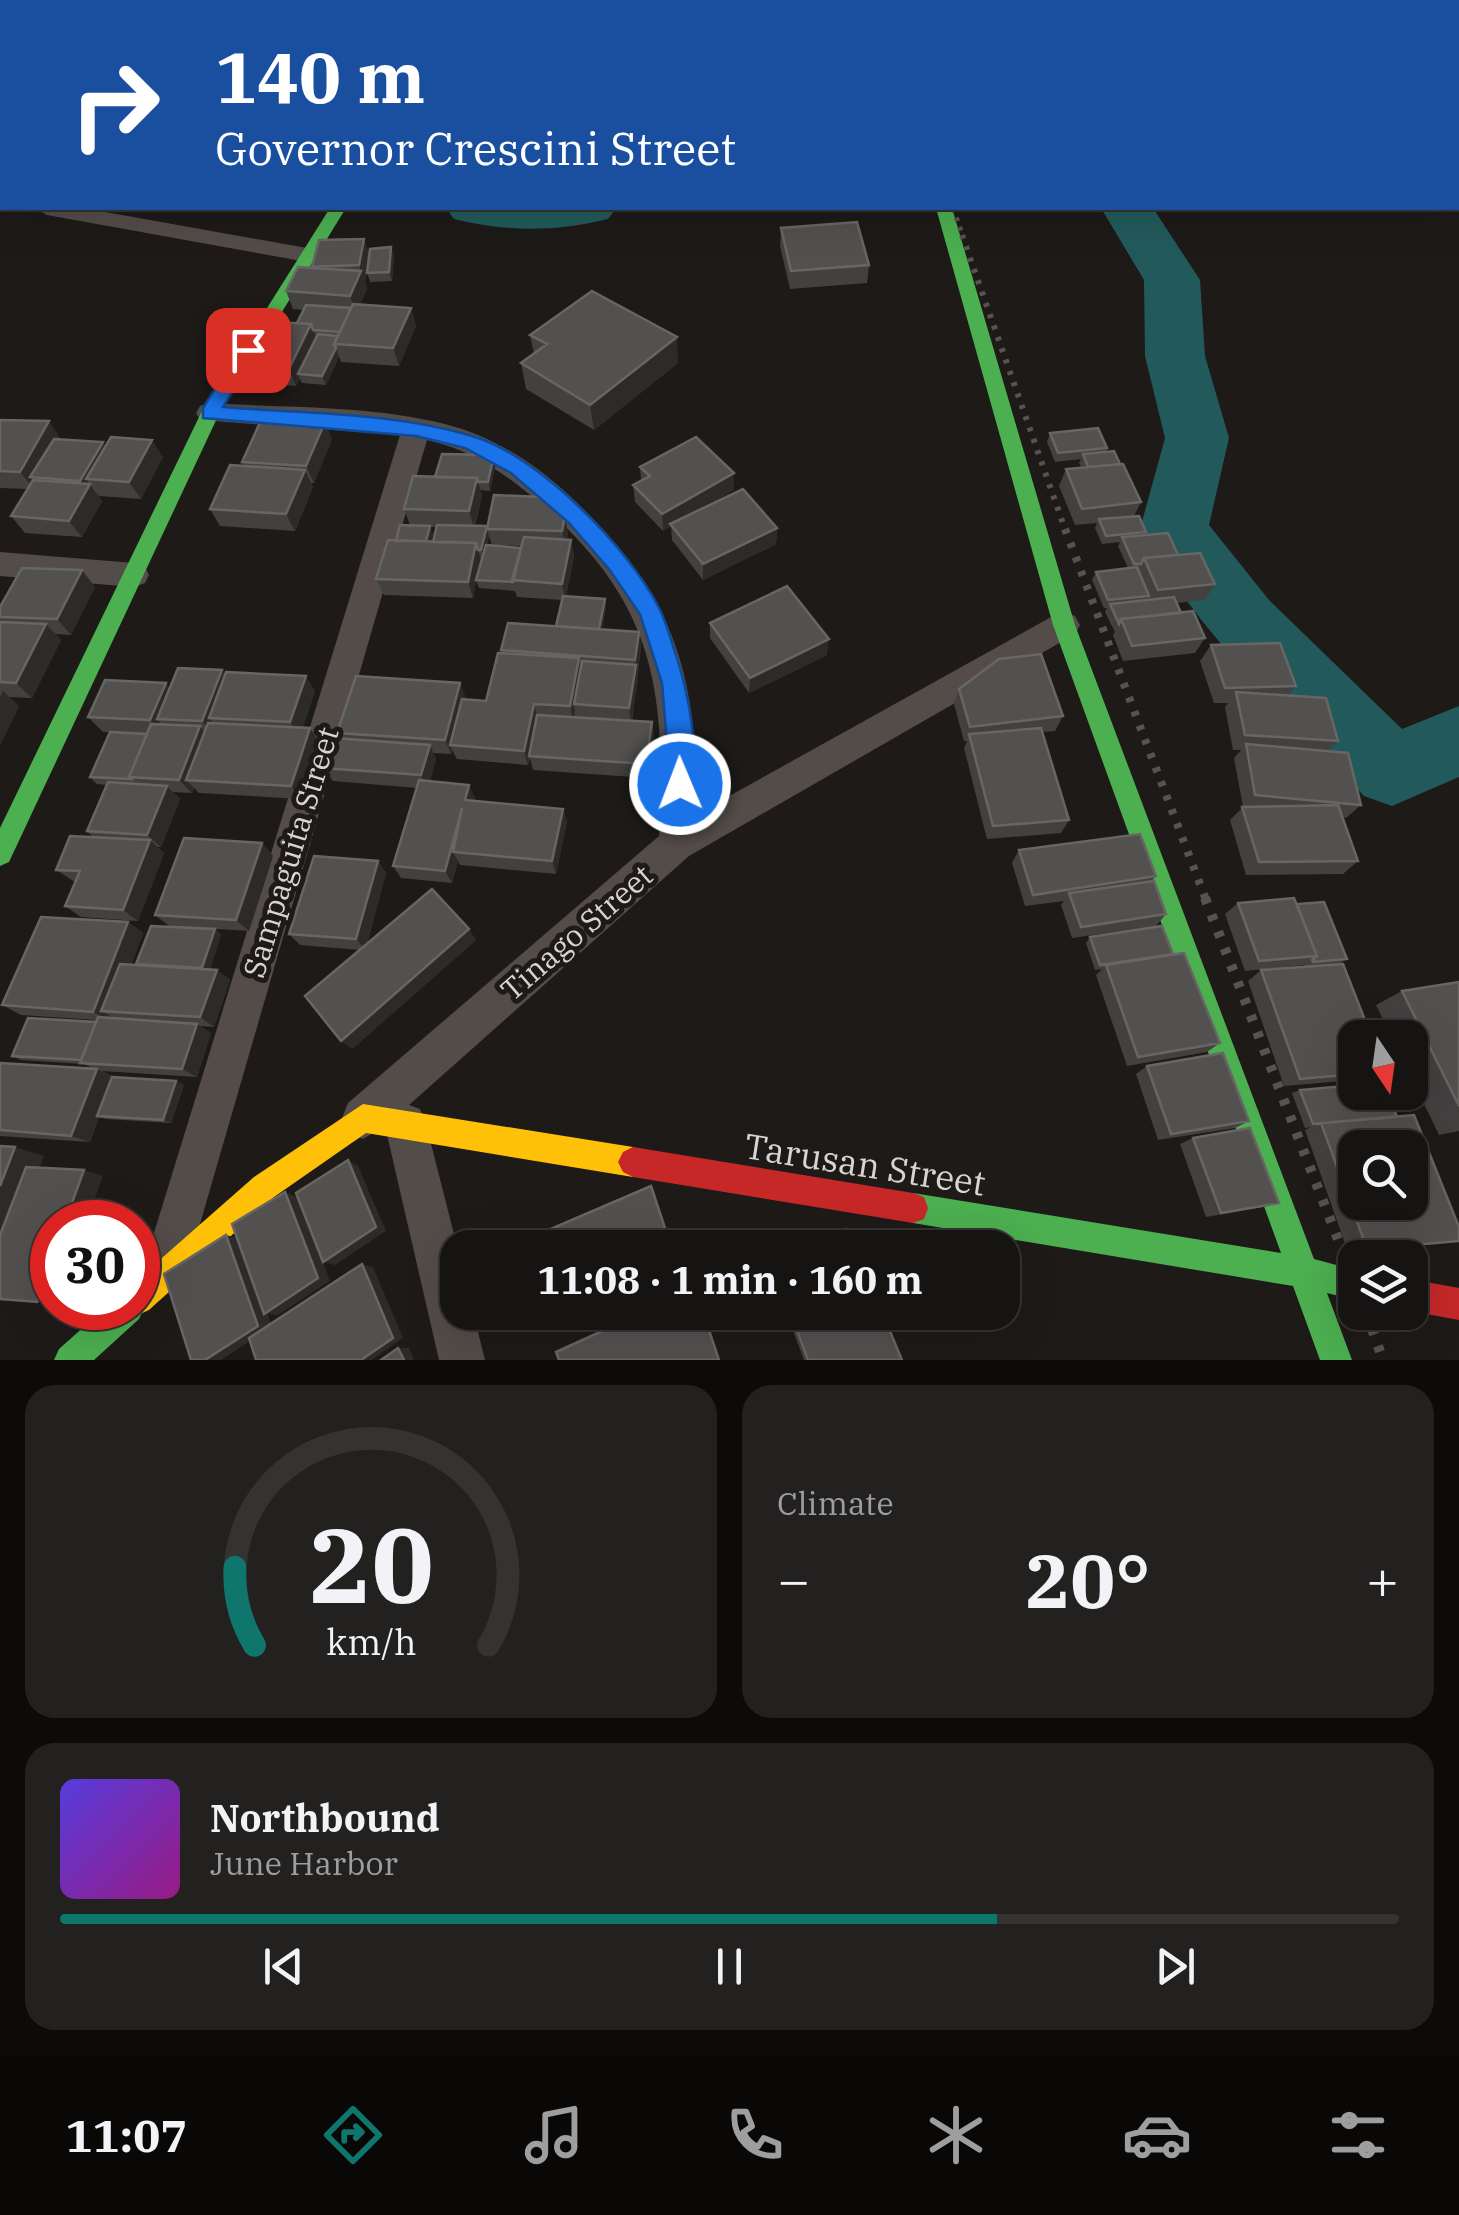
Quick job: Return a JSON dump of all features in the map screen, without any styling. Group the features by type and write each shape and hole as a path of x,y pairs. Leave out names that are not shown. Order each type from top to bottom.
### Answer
{"street":[{"path":"60,210 310,250"},
{"path":"0,854 210,413 337,210"},
{"path":"945,210 1064,625 1336,1360"},
{"name":"Tinago Street","path":"210,413 416,429 471,442 518,468 575,517 616,564 650,611 674,683 682,755 676,844 384,1121"},
{"name":"Sampaguita Street","path":"160,1255 416,429"},
{"path":"0,564 134,575"},
{"path":"676,844 1064,625"},
{"path":"160,1278 264,1187 384,1121 462,1360"},
{"name":"Tarusan Street","path":"384,1121 1338,1281"},
{"path":"1428,1298 1459,1304"},
{"path":"70,1360 103,1330"}],"building":[{"path":"857,222 869,265 791,271 781,228"},
{"path":"364,239 359,265 312,267 319,240"},
{"path":"391,247 389,272 367,273 370,249"},
{"path":"298,267 361,271 350,296 286,291"},
{"path":"592,291 677,337 590,405 521,363 547,344 530,335"},
{"path":"353,304 411,308 393,348 334,344"},
{"path":"306,305 351,308 340,332 313,330 311,324 297,323"},
{"path":"272,322 311,324 289,369 248,366"},
{"path":"318,334 338,336 322,376 298,374"},
{"path":"262,418 325,422 306,466 242,462"},
{"path":"0,420 49,421 20,472 0,471"},
{"path":"1098,428 1107,448 1058,453 1050,433"},
{"path":"111,437 152,440 129,482 86,479"},
{"path":"696,437 734,473 662,514 633,485 650,476 640,467"},
{"path":"54,439 103,442 80,481 30,477"},
{"path":"1114,451 1120,464 1088,467 1083,454"},
{"path":"442,454 494,455 488,482 435,477"},
{"path":"1123,464 1141,502 1082,509 1066,469"},
{"path":"230,465 305,470 286,514 210,509"},
{"path":"413,476 477,478 469,511 404,509"},
{"path":"33,480 90,484 69,521 11,516"},
{"path":"743,489 777,528 703,564 670,524"},
{"path":"494,495 541,497 565,516 562,531 487,529"},
{"path":"1139,516 1146,532 1106,536 1099,519"},
{"path":"400,525 430,526 426,541 396,541"},
{"path":"437,525 487,526 481,550 476,543 433,542"},
{"path":"1168,533 1178,555 1144,558 1141,564 1134,564 1122,537"},
{"path":"524,537 571,540 562,584 512,580"},
{"path":"388,540 476,543 468,582 376,579"},
{"path":"486,545 521,548 513,582 476,580"},
{"path":"1200,553 1215,584 1158,590 1144,558"},
{"path":"1137,567 1149,596 1108,600 1096,572"},
{"path":"22,568 82,570 57,619 0,617 0,607"},
{"path":"787,586 829,639 750,678 710,623"},
{"path":"563,596 605,599 599,629 556,626"},
{"path":"1174,597 1181,613 1121,619 1119,624 1110,604"},
{"path":"1193,611 1205,638 1132,646 1121,619"},
{"path":"0,622 46,624 16,683 0,682"},
{"path":"508,623 639,632 635,660 501,650"},
{"path":"1280,643 1296,686 1225,688 1211,645"},
{"path":"498,653 579,658 570,706 534,704 524,751 450,745 462,699 486,701"},
{"path":"1041,654 1063,716 970,727 959,689 999,659"},
{"path":"582,661 636,665 629,708 574,704"},
{"path":"178,668 222,670 202,721 157,719"},
{"path":"226,672 306,676 290,722 209,718"},
{"path":"356,676 460,683 445,740 337,733"},
{"path":"105,680 166,683 150,720 88,717"},
{"path":"1236,692 1326,698 1338,741 1245,735"},
{"path":"537,715 652,722 646,764 529,756"},
{"path":"208,723 310,728 291,786 186,780"},
{"path":"151,724 200,726 179,780 129,777"},
{"path":"1041,728 1069,820 993,826 969,734"},
{"path":"110,732 147,734 131,779 90,777"},
{"path":"334,738 430,745 421,775 323,768"},
{"path":"1246,744 1348,753 1361,805 1255,795"},
{"path":"419,780 469,785 465,800 563,809 552,861 453,852 462,808 445,871 393,866"},
{"path":"108,782 167,786 147,835 87,831"},
{"path":"1338,805 1358,861 1259,862 1242,807"},
{"path":"1140,834 1156,876 1033,895 1019,850"},
{"path":"70,836 150,840 123,910 65,906 80,871 56,870"},
{"path":"184,838 262,843 236,920 155,915"},
{"path":"314,856 378,861 356,939 289,934"},
{"path":"1154,881 1166,914 1081,927 1069,893"},
{"path":"432,889 469,929 341,1041 305,996"},
{"path":"1294,898 1317,956 1259,961 1238,903"},
{"path":"1324,902 1347,959 1312,960 1317,956 1297,904"},
{"path":"41,917 128,922 93,1012 2,1005"},
{"path":"151,926 215,929 202,968 136,964"},
{"path":"1162,926 1173,954 1100,965 1090,937"},
{"path":"1184,953 1220,1043 1138,1057 1106,965"},
{"path":"120,964 217,970 200,1017 101,1011"},
{"path":"1343,964 1365,1020 1338,1020 1338,1076 1300,1079 1261,970"},
{"path":"1459,982 1459,1106 1428,1043 1428,1020 1416,1020 1402,991"},
{"path":"98,1017 197,1024 182,1069 80,1063"},
{"path":"28,1018 96,1022 81,1060 12,1056"},
{"path":"1223,1053 1249,1121 1171,1134 1147,1066"},
{"path":"0,1063 97,1069 71,1136 0,1130"},
{"path":"112,1077 176,1081 163,1120 97,1116"},
{"path":"1338,1087 1338,1110 1394,1110 1397,1117 1313,1124 1300,1090"},
{"path":"1414,1115 1420,1130 1338,1130 1338,1170 1321,1123"},
{"path":"1250,1128 1279,1203 1221,1213 1193,1138"},
{"path":"0,1146 15,1147 0,1186"},
{"path":"1428,1150 1459,1227 1459,1241 1428,1244 1428,1240 1364,1240 1356,1220 1428,1220"},
{"path":"348,1160 376,1227 323,1262 296,1193"},
{"path":"26,1167 84,1170 73,1200 30,1200 30,1301 0,1299 0,1235"},
{"path":"651,1186 666,1230 548,1230"},
{"path":"285,1192 318,1278 264,1314 232,1224"},
{"path":"226,1235 258,1326 205,1360 191,1360 164,1274"},
{"path":"362,1264 393,1338 361,1360 256,1360 249,1338"},
{"path":"604,1330 709,1330 719,1360 559,1360 556,1352"},
{"path":"797,1330 890,1330 902,1360 808,1360"},
{"path":"398,1348 404,1360 381,1360"}],"waterway":[{"path":"482,210 504,215 565,210"},
{"path":"1128,210 1172,280 1175,356 1197,438 1174,529 1243,621 1392,771 1459,740"}],"railway":[{"path":"954,210 963,237"},
{"path":"962,235 1066,532"},
{"path":"1065,529 1206,900"},
{"path":"1205,898 1338,1240"},
{"path":"1372,1330 1383,1360"}],"traffic: fast":[{"path":"0,854 210,413 337,210"},
{"path":"945,210 1064,625 1336,1360"},
{"path":"913,1208 1338,1281"},
{"path":"70,1360 103,1330"}],"traffic: slow":[{"path":"160,1279 264,1187 363,1118 633,1162"}],"traffic: jam":[{"path":"633,1162 913,1208"},
{"path":"1428,1298 1459,1304"}],"route":[{"path":"248,350 210,413 416,429 471,442 518,468 575,517 650,611 674,683 682,755 680,784"}]}
